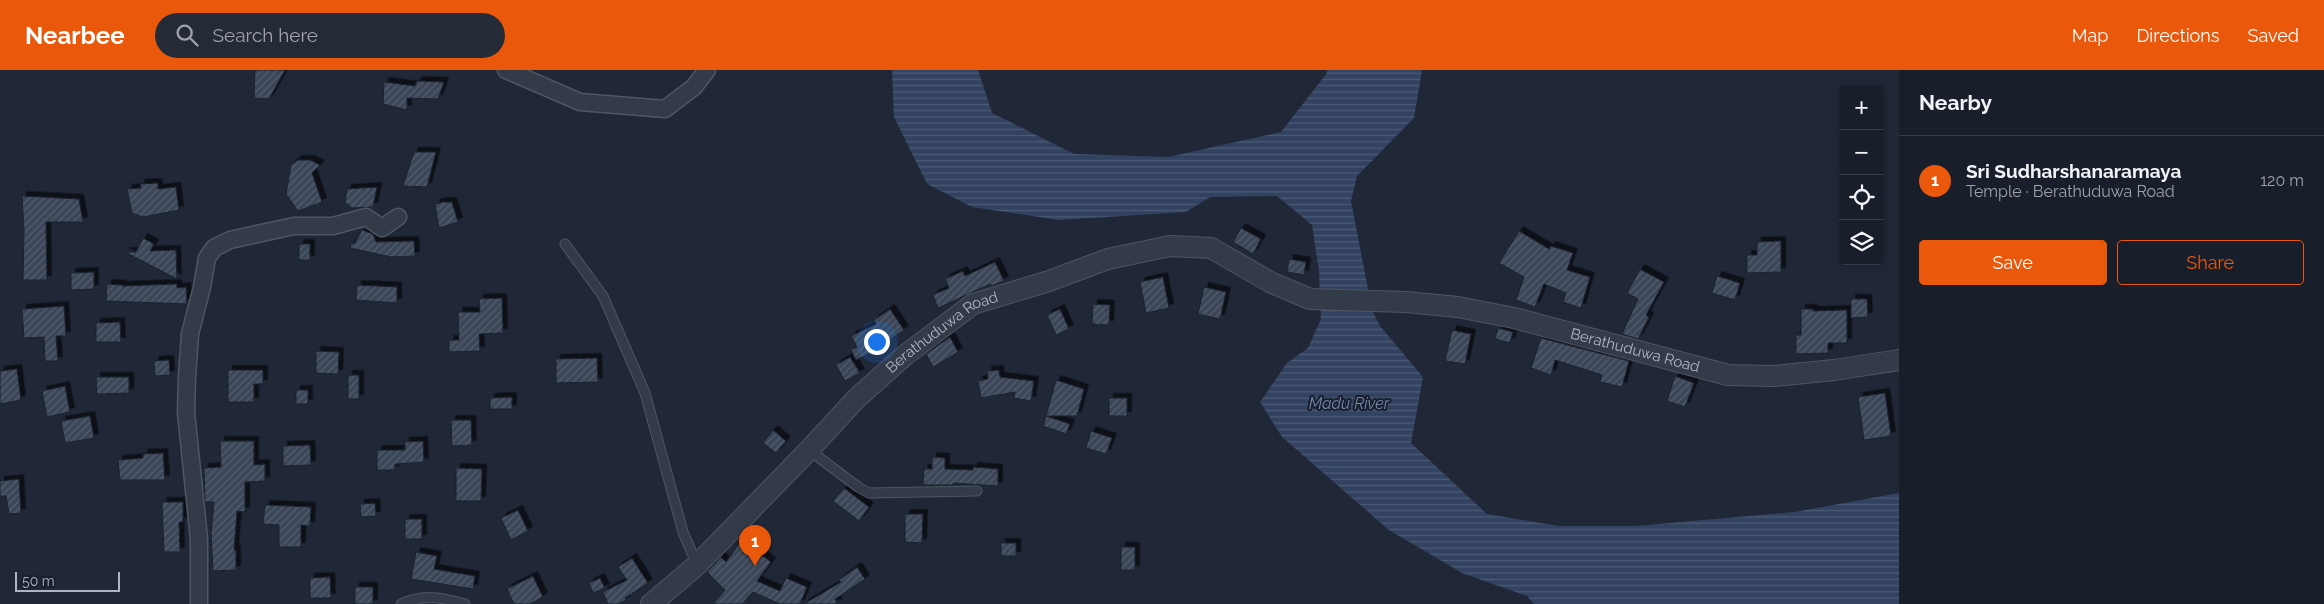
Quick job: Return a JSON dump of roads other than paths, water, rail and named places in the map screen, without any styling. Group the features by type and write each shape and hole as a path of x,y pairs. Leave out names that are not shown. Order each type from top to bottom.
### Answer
{"street":[{"path":"506,70 580,102 665,109 694,87 707,70"},
{"path":"199,604 199,539 186,412 186,386 190,334 207,258 214,248 230,240 258,233 294,226 333,226 366,217 382,228 398,216"},
{"name":"Berathuduwa Road","path":"651,604 697,565 856,399 904,356 972,304 1049,282 1108,259 1170,246 1211,248 1272,283 1310,299 1458,307 1514,318 1728,375 1784,375 1834,370 1899,360"}],"lane":[{"path":"565,244 604,296 645,393 683,532 697,565"},
{"path":"809,450 858,487 869,493 978,491"},
{"path":"401,604 428,597 444,598 465,604"}],"water":[{"name":"Madu River","path":"892,70 978,70 992,113 1074,154 1168,157 1281,132 1327,73 1327,70 1422,70 1414,118 1357,176 1351,201 1372,310 1380,326 1423,377 1411,443 1487,514 1559,526 1636,526 1795,512 1899,493 1899,604 1534,604 1527,596 1462,573 1389,530 1282,437 1260,402 1287,363 1308,348 1321,319 1319,271 1312,225 1277,196 1210,197 1186,212 1059,220 972,207 927,184 894,117"}],"place":[{"name":"Sri Sudharshanaramaya","path":"755,566"}]}
